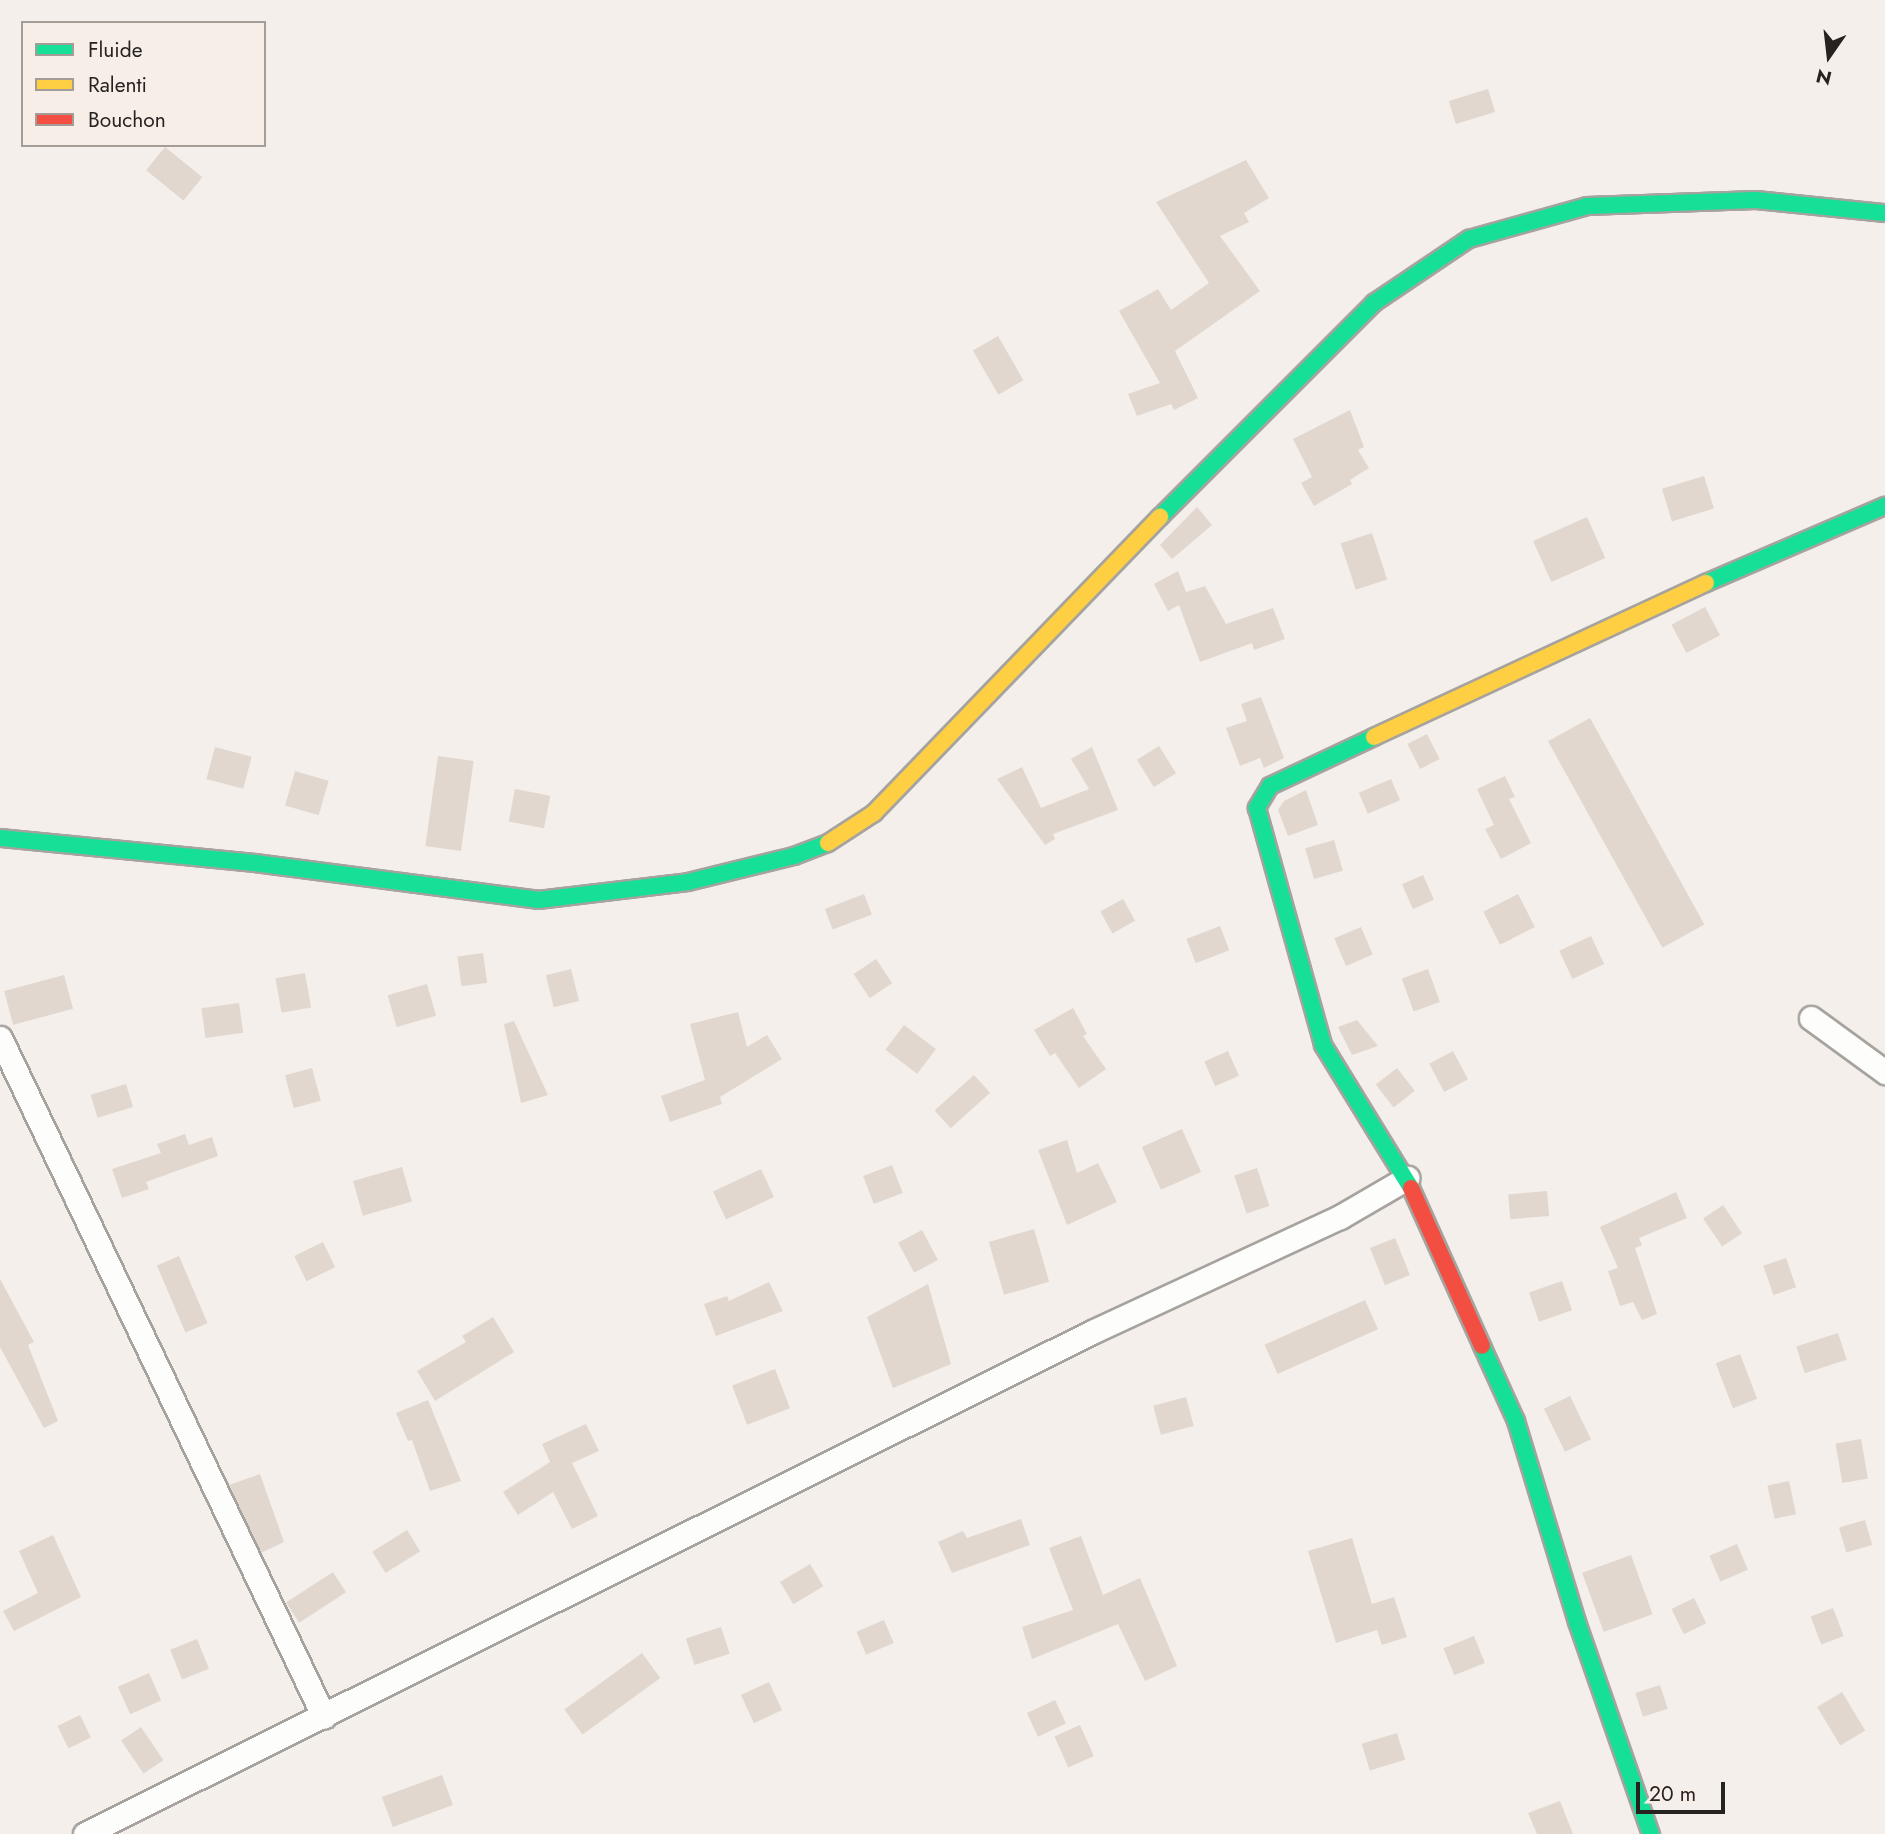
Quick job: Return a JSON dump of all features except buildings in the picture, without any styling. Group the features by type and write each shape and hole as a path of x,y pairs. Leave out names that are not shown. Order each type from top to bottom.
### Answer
{"main road":[{"path":"0,838 255,863 538,900 688,882 794,856 840,838 874,813 1212,463 1374,303 1469,239 1587,206 1756,200 1885,213"},
{"path":"1651,1834 1577,1622 1516,1421 1407,1178 1323,1045 1259,824 1259,799 1270,786 1809,535 1885,506"}],"street":[{"path":"1811,1018 1885,1072"},
{"path":"0,1038 324,1717"},
{"path":"85,1834 1094,1331 1340,1217 1407,1178"}],"traffic: fast":[{"path":"1160,517 1374,303 1469,239 1587,206 1756,200 1885,213"},
{"path":"1706,583 1885,506"},
{"path":"1374,737 1270,786 1257,808 1323,1045 1411,1188"},
{"path":"0,838 255,863 538,900 688,882 794,856 828,843"},
{"path":"1482,1346 1516,1421 1577,1622 1651,1834"}],"traffic: slow":[{"path":"828,843 874,813 1160,517"},
{"path":"1374,737 1706,583"}],"traffic: jam":[{"path":"1411,1188 1482,1346"}]}
